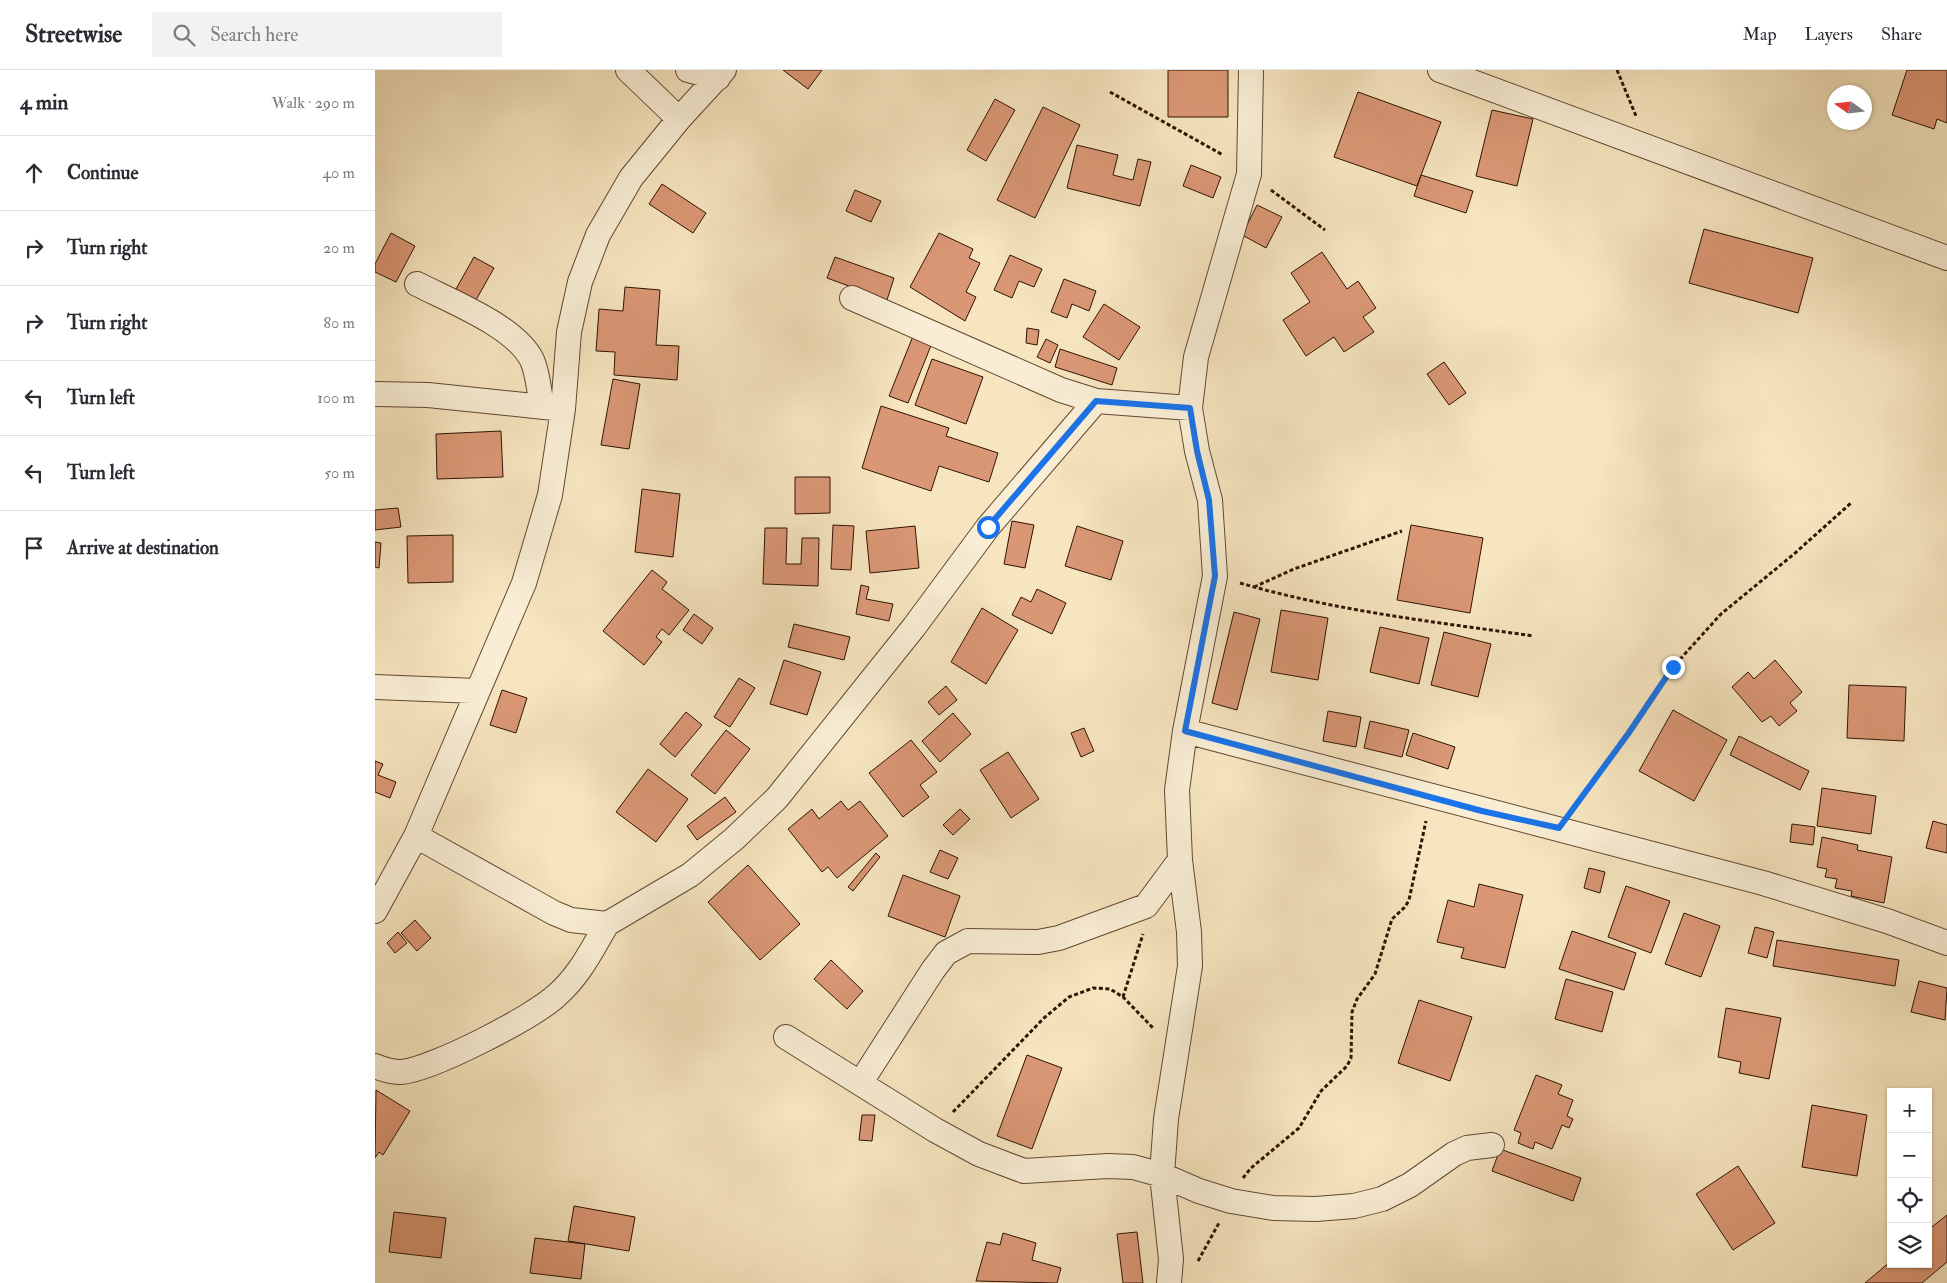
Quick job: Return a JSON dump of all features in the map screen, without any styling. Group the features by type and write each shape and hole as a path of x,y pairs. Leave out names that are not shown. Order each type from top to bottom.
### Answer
{"street":[{"path":"628,70 679,119"},
{"path":"688,70 721,74"},
{"path":"1169,1283 1171,1259 1162,1175 1165,1119 1178,1054 1190,966 1189,932 1180,860 1177,790 1185,731 1215,576 1209,500 1197,451 1190,408 1196,357 1249,174 1251,70"},
{"path":"1440,70 1648,148 1801,202 1947,258"},
{"path":"375,911 415,836 524,583 550,495 552,407 580,282 598,235 631,178 679,119 721,74"},
{"path":"417,284 487,319 516,340 533,361 552,407"},
{"path":"852,298 1027,377 1096,401 1190,408"},
{"path":"375,394 428,395 552,407"},
{"path":"375,1066 401,1072 426,1066 518,1022 557,996 581,971 607,924 690,876 734,839 777,798 914,627 988,527 1096,401"},
{"path":"375,687 477,691"},
{"path":"1185,731 1482,811 1559,828 1763,883 1887,921 1947,943"},
{"path":"415,836 554,913 571,920 607,924"},
{"path":"861,1082 933,970 946,953 968,941 1039,942 1059,938 1146,906 1180,860"},
{"path":"786,1036 935,1130 979,1154 1024,1171 1108,1166 1133,1167 1162,1175 1199,1191 1231,1201 1273,1208 1354,1206 1382,1199 1410,1185 1454,1154 1467,1148 1492,1145"}],"path":[{"path":"1617,70 1648,148"},
{"path":"1110,92 1215,149 1325,230"},
{"path":"1559,828 1628,734 1673,667 1721,614 1794,554 1851,503"},
{"path":"1253,587 1295,569 1402,531"},
{"path":"1215,576 1289,597 1350,610 1534,636"},
{"path":"1193,1268 1247,1173 1299,1128 1321,1091 1347,1066 1351,1058 1352,1012 1357,998 1375,974 1392,919 1405,907 1409,900 1423,832 1434,797"},
{"path":"1123,997 1141,942 1146,906"},
{"path":"935,1130 1044,1018 1069,997 1093,988 1110,989 1123,997 1178,1054"}],"building":[{"path":"783,70 822,70 808,89"},
{"path":"1168,70 1228,70 1228,117 1168,117"},
{"path":"1907,70 1947,70 1947,123 1937,119 1934,129 1892,115"},
{"path":"1358,92 1441,122 1417,186 1334,157"},
{"path":"995,99 1015,110 986,161 967,150"},
{"path":"1043,107 1080,125 1035,218 997,200"},
{"path":"1492,110 1533,119 1517,186 1476,176"},
{"path":"1077,145 1118,155 1113,175 1133,180 1138,159 1151,162 1140,206 1067,188"},
{"path":"1191,165 1221,177 1213,198 1183,186"},
{"path":"1421,175 1473,191 1466,213 1414,196"},
{"path":"662,184 706,213 693,233 649,204"},
{"path":"855,190 881,201 871,222 846,211"},
{"path":"1257,205 1282,217 1266,248 1242,235"},
{"path":"1704,229 1813,258 1798,313 1689,283"},
{"path":"391,233 415,246 396,282 375,272 375,264"},
{"path":"939,233 973,249 969,258 980,263 966,292 976,297 965,321 910,287"},
{"path":"1322,252 1347,289 1358,281 1376,308 1363,317 1374,332 1344,352 1334,337 1306,356 1283,320 1310,302 1291,273"},
{"path":"1010,255 1042,269 1034,287 1019,281 1012,298 994,290"},
{"path":"474,257 494,268 476,300 456,289"},
{"path":"835,257 894,278 887,300 827,278"},
{"path":"1064,279 1096,291 1089,311 1072,304 1067,318 1051,312"},
{"path":"625,287 660,290 656,345 679,346 677,380 614,375 615,352 596,351 599,309 623,311"},
{"path":"1104,304 1140,327 1119,360 1083,337"},
{"path":"1027,328 1039,330 1037,345 1026,343"},
{"path":"915,331 934,338 908,403 889,396"},
{"path":"1046,339 1058,345 1050,363 1037,357"},
{"path":"1060,349 1117,368 1112,385 1055,367"},
{"path":"932,359 983,377 966,424 915,405"},
{"path":"1444,362 1466,393 1449,405 1427,374"},
{"path":"613,379 640,384 629,449 601,445"},
{"path":"881,406 949,428 946,436 998,453 989,482 939,466 931,491 862,468"},
{"path":"501,431 503,477 437,479 436,434"},
{"path":"795,477 830,477 830,513 795,514"},
{"path":"642,489 680,494 673,557 635,552"},
{"path":"398,508 401,527 375,530 375,510"},
{"path":"1012,521 1034,525 1025,568 1004,564"},
{"path":"833,525 854,526 851,570 831,569"},
{"path":"1411,525 1483,538 1470,613 1397,600"},
{"path":"915,526 919,568 870,573 866,531"},
{"path":"1077,526 1123,541 1111,580 1065,566"},
{"path":"765,528 787,528 786,564 801,564 802,538 819,538 818,586 763,584"},
{"path":"453,535 453,582 408,583 407,536"},
{"path":"375,542 381,543 379,568 375,567"},
{"path":"652,570 667,582 662,589 689,610 669,635 662,629 656,637 662,642 644,665 603,631"},
{"path":"861,585 869,587 866,599 893,604 889,621 856,614"},
{"path":"1037,589 1066,603 1052,634 1012,615 1021,597 1031,602"},
{"path":"982,608 1018,630 986,684 951,662"},
{"path":"1281,610 1328,618 1318,680 1271,672"},
{"path":"1234,612 1260,619 1237,710 1212,703"},
{"path":"694,614 713,628 702,644 683,630"},
{"path":"794,624 850,637 844,660 788,647"},
{"path":"1380,627 1429,638 1419,684 1370,672"},
{"path":"1444,632 1491,644 1478,697 1431,685"},
{"path":"784,660 821,672 807,715 770,704"},
{"path":"1775,660 1802,692 1790,703 1797,711 1779,726 1771,716 1762,722 1732,687 1748,672 1754,679"},
{"path":"739,678 755,688 730,727 714,717"},
{"path":"1849,685 1906,687 1904,741 1847,738"},
{"path":"946,686 957,700 939,715 928,702"},
{"path":"502,690 527,698 516,733 490,725"},
{"path":"1673,710 1727,740 1694,801 1639,771"},
{"path":"1328,711 1361,717 1356,747 1323,741"},
{"path":"686,712 702,725 675,757 660,744"},
{"path":"953,713 971,734 940,762 922,741"},
{"path":"1370,721 1409,730 1402,757 1364,748"},
{"path":"1084,728 1094,751 1081,757 1071,733"},
{"path":"726,730 750,749 715,794 691,775"},
{"path":"1413,733 1455,747 1448,769 1406,755"},
{"path":"1739,736 1809,771 1800,790 1730,755"},
{"path":"911,740 937,772 920,785 929,797 903,817 869,773"},
{"path":"1008,752 1039,799 1011,818 980,770"},
{"path":"375,761 383,764 378,775 396,782 390,798 375,792"},
{"path":"648,769 688,799 656,842 616,812"},
{"path":"1822,788 1876,796 1871,834 1817,826"},
{"path":"725,797 736,812 697,840 687,826"},
{"path":"841,801 848,810 860,801 888,836 837,878 828,867 822,872 788,829 812,809 819,819"},
{"path":"960,809 970,819 953,835 943,825"},
{"path":"1933,821 1947,825 1947,853 1926,848"},
{"path":"1792,824 1815,827 1813,845 1790,842"},
{"path":"1822,837 1858,845 1857,850 1892,857 1884,903 1851,896 1852,891 1835,888 1837,879 1825,877 1827,869 1817,867"},
{"path":"940,850 958,858 948,879 930,872"},
{"path":"876,853 880,857 853,891 848,887"},
{"path":"748,865 800,924 760,960 708,902"},
{"path":"1589,868 1605,872 1600,893 1584,888"},
{"path":"903,875 960,896 945,937 888,916"},
{"path":"1479,884 1523,895 1505,968 1461,958 1464,948 1437,942 1448,900 1474,907"},
{"path":"1626,886 1670,901 1651,953 1608,937"},
{"path":"1684,913 1720,926 1701,977 1665,964"},
{"path":"415,920 431,938 417,951 401,933"},
{"path":"1755,927 1774,932 1767,958 1748,953"},
{"path":"1572,931 1636,953 1624,990 1559,969"},
{"path":"398,932 407,943 395,953 387,943"},
{"path":"1777,940 1899,960 1895,986 1773,966"},
{"path":"831,960 863,991 847,1009 814,979"},
{"path":"1566,979 1613,992 1602,1032 1555,1019"},
{"path":"1919,981 1947,988 1945,1020 1911,1012"},
{"path":"1419,1000 1472,1017 1450,1081 1398,1063"},
{"path":"1726,1008 1781,1018 1769,1079 1739,1073 1741,1062 1718,1057"},
{"path":"1027,1055 1062,1068 1032,1149 997,1136"},
{"path":"1536,1075 1562,1085 1558,1094 1573,1100 1567,1116 1573,1119 1569,1128 1562,1125 1552,1149 1535,1142 1533,1149 1518,1143 1521,1133 1514,1130"},
{"path":"376,1090 410,1111 383,1155 379,1152 375,1158"},
{"path":"1812,1105 1867,1115 1857,1176 1802,1167"},
{"path":"862,1115 875,1115 872,1141 859,1140"},
{"path":"1500,1149 1581,1178 1573,1201 1492,1171"},
{"path":"1738,1166 1775,1223 1733,1250 1696,1194"},
{"path":"574,1206 635,1217 629,1251 568,1241"},
{"path":"394,1212 446,1218 441,1258 389,1252"},
{"path":"1947,1215 1947,1262 1922,1283 1865,1283 1887,1264 1887,1268 1932,1268 1932,1227"},
{"path":"1137,1232 1143,1283 1123,1283 1117,1234"},
{"path":"1003,1233 1036,1243 1032,1260 1061,1268 1057,1283 976,1281 987,1242 1000,1245"},
{"path":"535,1238 585,1244 581,1279 530,1273"}],"route":[{"path":"988,527 1096,401 1190,408 1197,451 1209,500 1215,576 1203,646 1185,731 1482,811 1559,828 1628,734 1673,667"}]}
